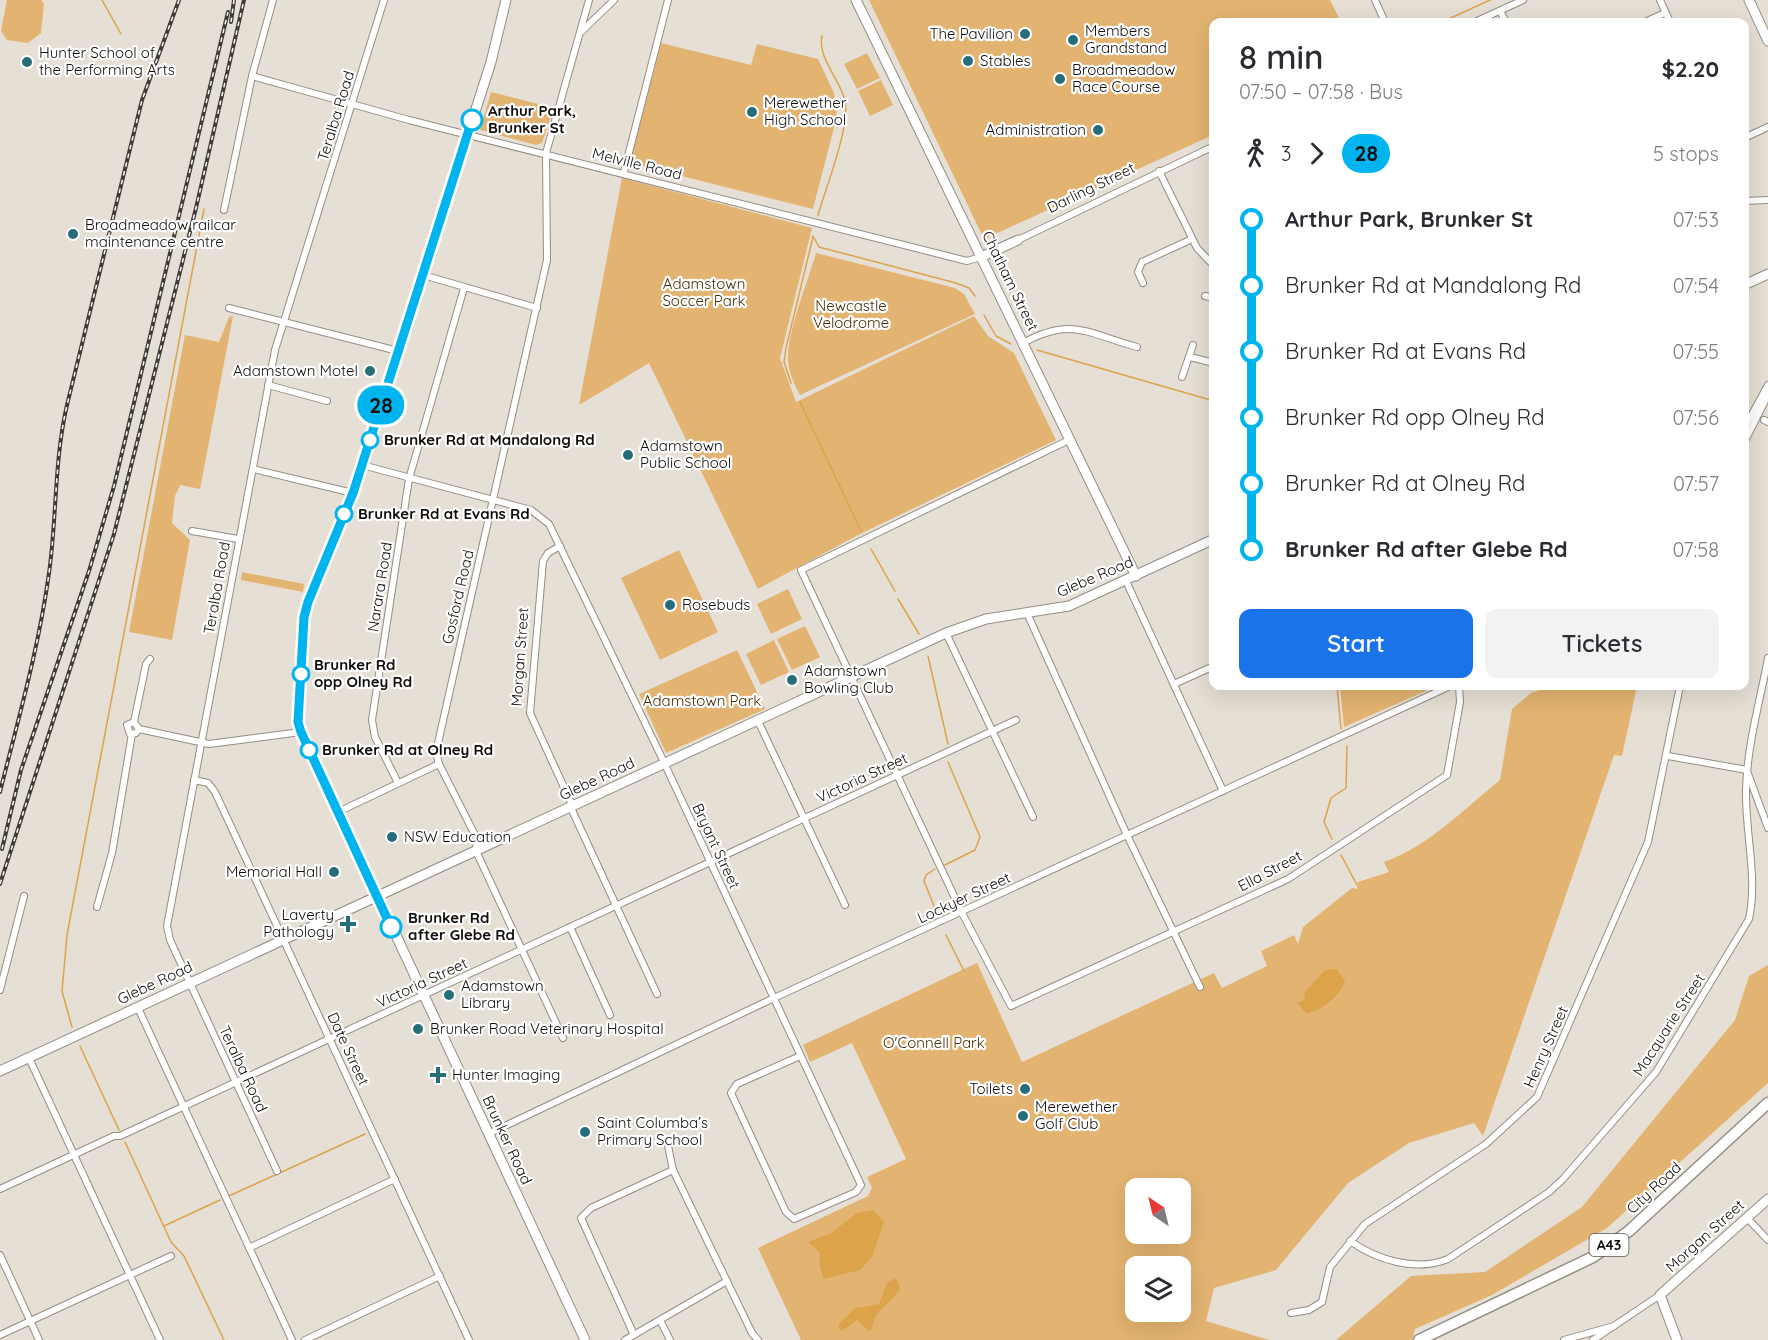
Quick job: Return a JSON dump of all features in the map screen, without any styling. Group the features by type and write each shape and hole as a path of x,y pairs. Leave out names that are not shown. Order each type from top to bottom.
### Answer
{"highway":[{"name":"City Road","path":"1419,1340 1593,1257 1629,1231 1768,1103"}],"main road":[{"name":"Brunker Road","path":"506,0 468,134 353,493 304,617 298,722 377,897 585,1340"},
{"name":"Chatham Street","path":"856,0 1136,576"},
{"path":"1749,0 1768,41"},
{"name":"Darling Street","path":"981,257 1018,240"},
{"path":"1749,283 1768,274"},
{"name":"Glebe Road","path":"0,1071 946,633 986,618 1069,606 1209,541"},
{"name":"Morgan Street","path":"1660,1295 1768,1199"},
{"path":"1660,1295 1677,1340"}],"street":[{"path":"224,210 252,76 273,0"},
{"name":"Teralba Road","path":"277,1171 170,940 166,926 268,385 284,321 384,0"},
{"name":"Gosford Road","path":"562,1038 476,851 477,839 439,764 437,744 547,260 546,153 589,0"},
{"path":"580,32 614,0"},
{"path":"624,172 668,0"},
{"path":"1375,0 1384,18"},
{"path":"1485,18 1523,0"},
{"path":"1660,0 1668,18"},
{"path":"1500,11 1504,18"},
{"path":"1654,18 1665,13"},
{"name":"Melville Road","path":"252,76 352,104 967,261 981,257"},
{"path":"1749,136 1768,127"},
{"name":"Darling Street","path":"1018,240 1209,148"},
{"path":"1159,171 1191,239 1209,260"},
{"path":"1749,201 1768,200"},
{"path":"1143,283 1138,272 1142,262 1191,239"},
{"path":"423,275 537,308"},
{"name":"Narara Road","path":"398,783 375,737 372,720 409,479 464,288"},
{"path":"1205,296 1209,297"},
{"path":"229,308 398,351"},
{"path":"1023,343 1050,330 1067,327 1137,347"},
{"path":"1182,377 1193,345"},
{"path":"1190,357 1209,362"},
{"path":"268,385 327,401"},
{"path":"1749,420 1768,385"},
{"path":"1749,433 1768,394"},
{"path":"962,913 801,570 1071,439"},
{"path":"362,465 492,500"},
{"path":"253,469 353,493"},
{"name":"Bryant Street","path":"492,500 531,510 546,519 665,764 861,1185 856,1192 791,1219 737,1107 731,1089 800,1056"},
{"path":"192,531 238,539"},
{"name":"Morgan Street","path":"560,546 548,553 543,561 530,713 657,994"},
{"path":"1126,581 1223,791"},
{"path":"1027,613 1127,835 1200,987"},
{"path":"946,633 1033,818"},
{"name":"Macquarie Street","path":"1350,1241 1360,1248 1407,1265 1436,1264 1448,1259 1556,1185 1646,1083 1749,920 1752,892 1745,793 1747,770 1768,658"},
{"path":"150,659 146,664 134,722 139,729 210,744 301,732"},
{"path":"1174,684 1209,668"},
{"name":"Lockyer Street","path":"488,1134 774,998 1441,690"},
{"name":"Ella Street","path":"962,913 1011,1006 1288,879 1447,775 1460,702 1459,690"},
{"name":"Henry Street","path":"1291,1313 1309,1310 1322,1302 1330,1267 1365,1224 1486,1144 1537,1097 1648,842 1668,756 1679,690"},
{"path":"758,720 845,905"},
{"name":"Victoria Street","path":"0,1189 424,996 1016,720"},
{"path":"132,734 126,727 130,722 134,722"},
{"path":"97,907 112,853 132,734 139,729"},
{"path":"1668,756 1747,770 1768,828"},
{"path":"338,812 439,764"},
{"name":"Date Street","path":"194,780 208,783 216,792 469,1340"},
{"path":"0,990 24,896"},
{"path":"570,927 610,1015"},
{"path":"138,1008 292,1340"},
{"path":"29,1058 160,1340"},
{"path":"668,1141 673,1170 752,1333 758,1340"},
{"path":"634,1335 581,1218 591,1208 673,1170"},
{"path":"249,1248 395,1179"},
{"path":"1748,1218 1768,1240"},
{"path":"0,1255 39,1340"},
{"path":"0,1335 171,1256"},
{"path":"305,1340 440,1276"},
{"path":"625,1340 727,1281"},
{"path":"1593,1340 1618,1326 1660,1295"},
{"path":"660,1320 670,1340"},
{"path":"1564,1340 1618,1326"}],"green space":[{"path":"7,0 41,0 44,4 41,33 28,43 7,40 1,31"},
{"name":"Broadmeadow Race Course","path":"869,0 1330,0 1339,18 1209,18 1209,137 984,239"},
{"name":"Merewether High School","path":"661,43 751,65 757,44 818,59 834,93 837,116 813,209 630,163"},
{"path":"867,53 880,78 857,89 844,64"},
{"path":"881,80 893,105 870,116 858,91"},
{"path":"491,92 554,108 542,143 536,145 480,130"},
{"name":"Adamstown Soccer Park","path":"622,178 812,228 780,358 796,402 974,316 988,336 1014,353 1056,440 858,535 758,589 649,363 579,405"},
{"name":"Newcastle Velodrome","path":"816,253 955,288 964,294 975,314 800,395 789,369 789,349 794,321"},
{"path":"233,316 200,489 180,485 175,496 172,523 190,540 172,640 129,632 185,335 219,342 229,317"},
{"name":"Rosebuds","path":"679,550 718,632 660,660 621,578"},
{"path":"242,572 304,584 303,592 241,580"},
{"path":"788,589 802,619 771,634 757,604"},
{"path":"805,626 820,657 792,670 777,639"},
{"path":"774,640 789,672 761,685 746,654"},
{"name":"Adamstown Park","path":"737,650 765,709 666,753 639,694"},
{"path":"1340,690 1428,690 1344,727"},
{"name":"O'Connell Park","path":"1540,690 1636,690 1622,756 1614,755 1483,1136 1474,1123 1409,1143 1348,1183 1276,1270 1214,1288 1206,1321 1269,1340 801,1340 758,1248 868,1196 872,1188 867,1177 906,1159 852,1043 810,1062 803,1045 977,963 1022,1062 1214,973 1222,988 1267,966 1261,951 1294,935 1298,944 1303,927 1352,888 1357,889 1358,882 1389,872 1384,862 1431,837 1500,780 1512,709 1531,693"},
{"path":"1768,965 1768,1083 1607,1228 1492,1295 1415,1329 1412,1340 1336,1340 1411,1276 1485,1272 1582,1207 1735,1020 1749,976"}],"shaded area":[{"path":"1336,969 1345,980 1340,991 1318,1010 1306,1013 1297,1003 1304,1000 1305,992 1325,970"},
{"path":"873,1210 884,1222 872,1257 860,1270 824,1279 819,1264 820,1253 808,1242 831,1233 857,1213"},
{"path":"896,1278 900,1288 879,1312 872,1330 869,1331 857,1320 842,1331 839,1328 838,1325 855,1308 879,1304 887,1283"}],"waterway":[{"path":"102,0 121,34"},
{"path":"1451,18 1490,0"},
{"path":"818,215 841,142 846,113 843,93 823,52 822,36"},
{"path":"72,1027 62,991 67,935 204,209"},
{"path":"813,236 819,247 956,283 969,288 975,296"},
{"path":"791,383 784,362 786,348 813,237"},
{"path":"984,315 996,336 1011,344"},
{"path":"1037,350 1209,400"},
{"path":"800,402 861,531"},
{"path":"871,549 895,591"},
{"path":"898,599 919,634"},
{"path":"928,656 948,744"},
{"path":"1337,690 1341,729"},
{"path":"1332,839 1324,822 1331,798 1346,788 1347,746"},
{"path":"945,865 975,850 980,837 948,762"},
{"path":"1341,855 1357,885"},
{"path":"935,869 926,875 924,881 938,916"},
{"path":"946,935 964,971"},
{"path":"80,1046 119,1130"},
{"path":"229,1196 365,1134"},
{"path":"125,1142 171,1242 184,1256 224,1340"},
{"path":"164,1226 220,1200"}],"railway":[{"path":"0,792 28,683 45,601 52,552 60,447 67,405 142,100 179,0"},
{"path":"231,22 234,0"},
{"path":"0,884 114,534 196,208 244,0"},
{"path":"2,849 21,770 89,571 114,486 228,12"}],"bus line":[{"name":"28","path":"391,927 298,722 304,617 314,586 353,493 472,120"}],"place":[{"name":"The Pavilion","path":"1025,34"},
{"name":"Members Grandstand","path":"1073,40"},
{"name":"Stables","path":"968,61"},
{"name":"Hunter School of the Performing Arts","path":"27,62"},
{"name":"Broadmeadow Race Course","path":"1060,79"},
{"name":"Merewether High School","path":"752,112"},
{"name":"Arthur Park, Brunker St","path":"472,120"},
{"name":"Administration","path":"1098,130"},
{"name":"Broadmeadow railcar maintenance centre","path":"73,234"},
{"name":"Adamstown Motel","path":"370,371"},
{"name":"Brunker Rd at Mandalong Rd","path":"370,440"},
{"name":"Adamstown Public School","path":"628,455"},
{"name":"Brunker Rd at Evans Rd","path":"344,514"},
{"name":"Rosebuds","path":"670,605"},
{"name":"Brunker Rd opp Olney Rd","path":"301,674"},
{"name":"Adamstown Bowling Club","path":"792,680"},
{"name":"Brunker Rd at Olney Rd","path":"309,750"},
{"name":"NSW Education","path":"392,837"},
{"name":"Memorial Hall","path":"334,872"},
{"name":"Laverty Pathology","path":"348,924"},
{"name":"Brunker Rd after Glebe Rd","path":"391,927"},
{"name":"Adamstown Library","path":"449,995"},
{"name":"Brunker Road Veterinary Hospital","path":"418,1029"},
{"name":"Hunter Imaging","path":"438,1075"},
{"name":"Toilets","path":"1025,1089"},
{"name":"Merewether Golf Club","path":"1023,1116"},
{"name":"Saint Columba’s Primary School","path":"585,1132"}]}
